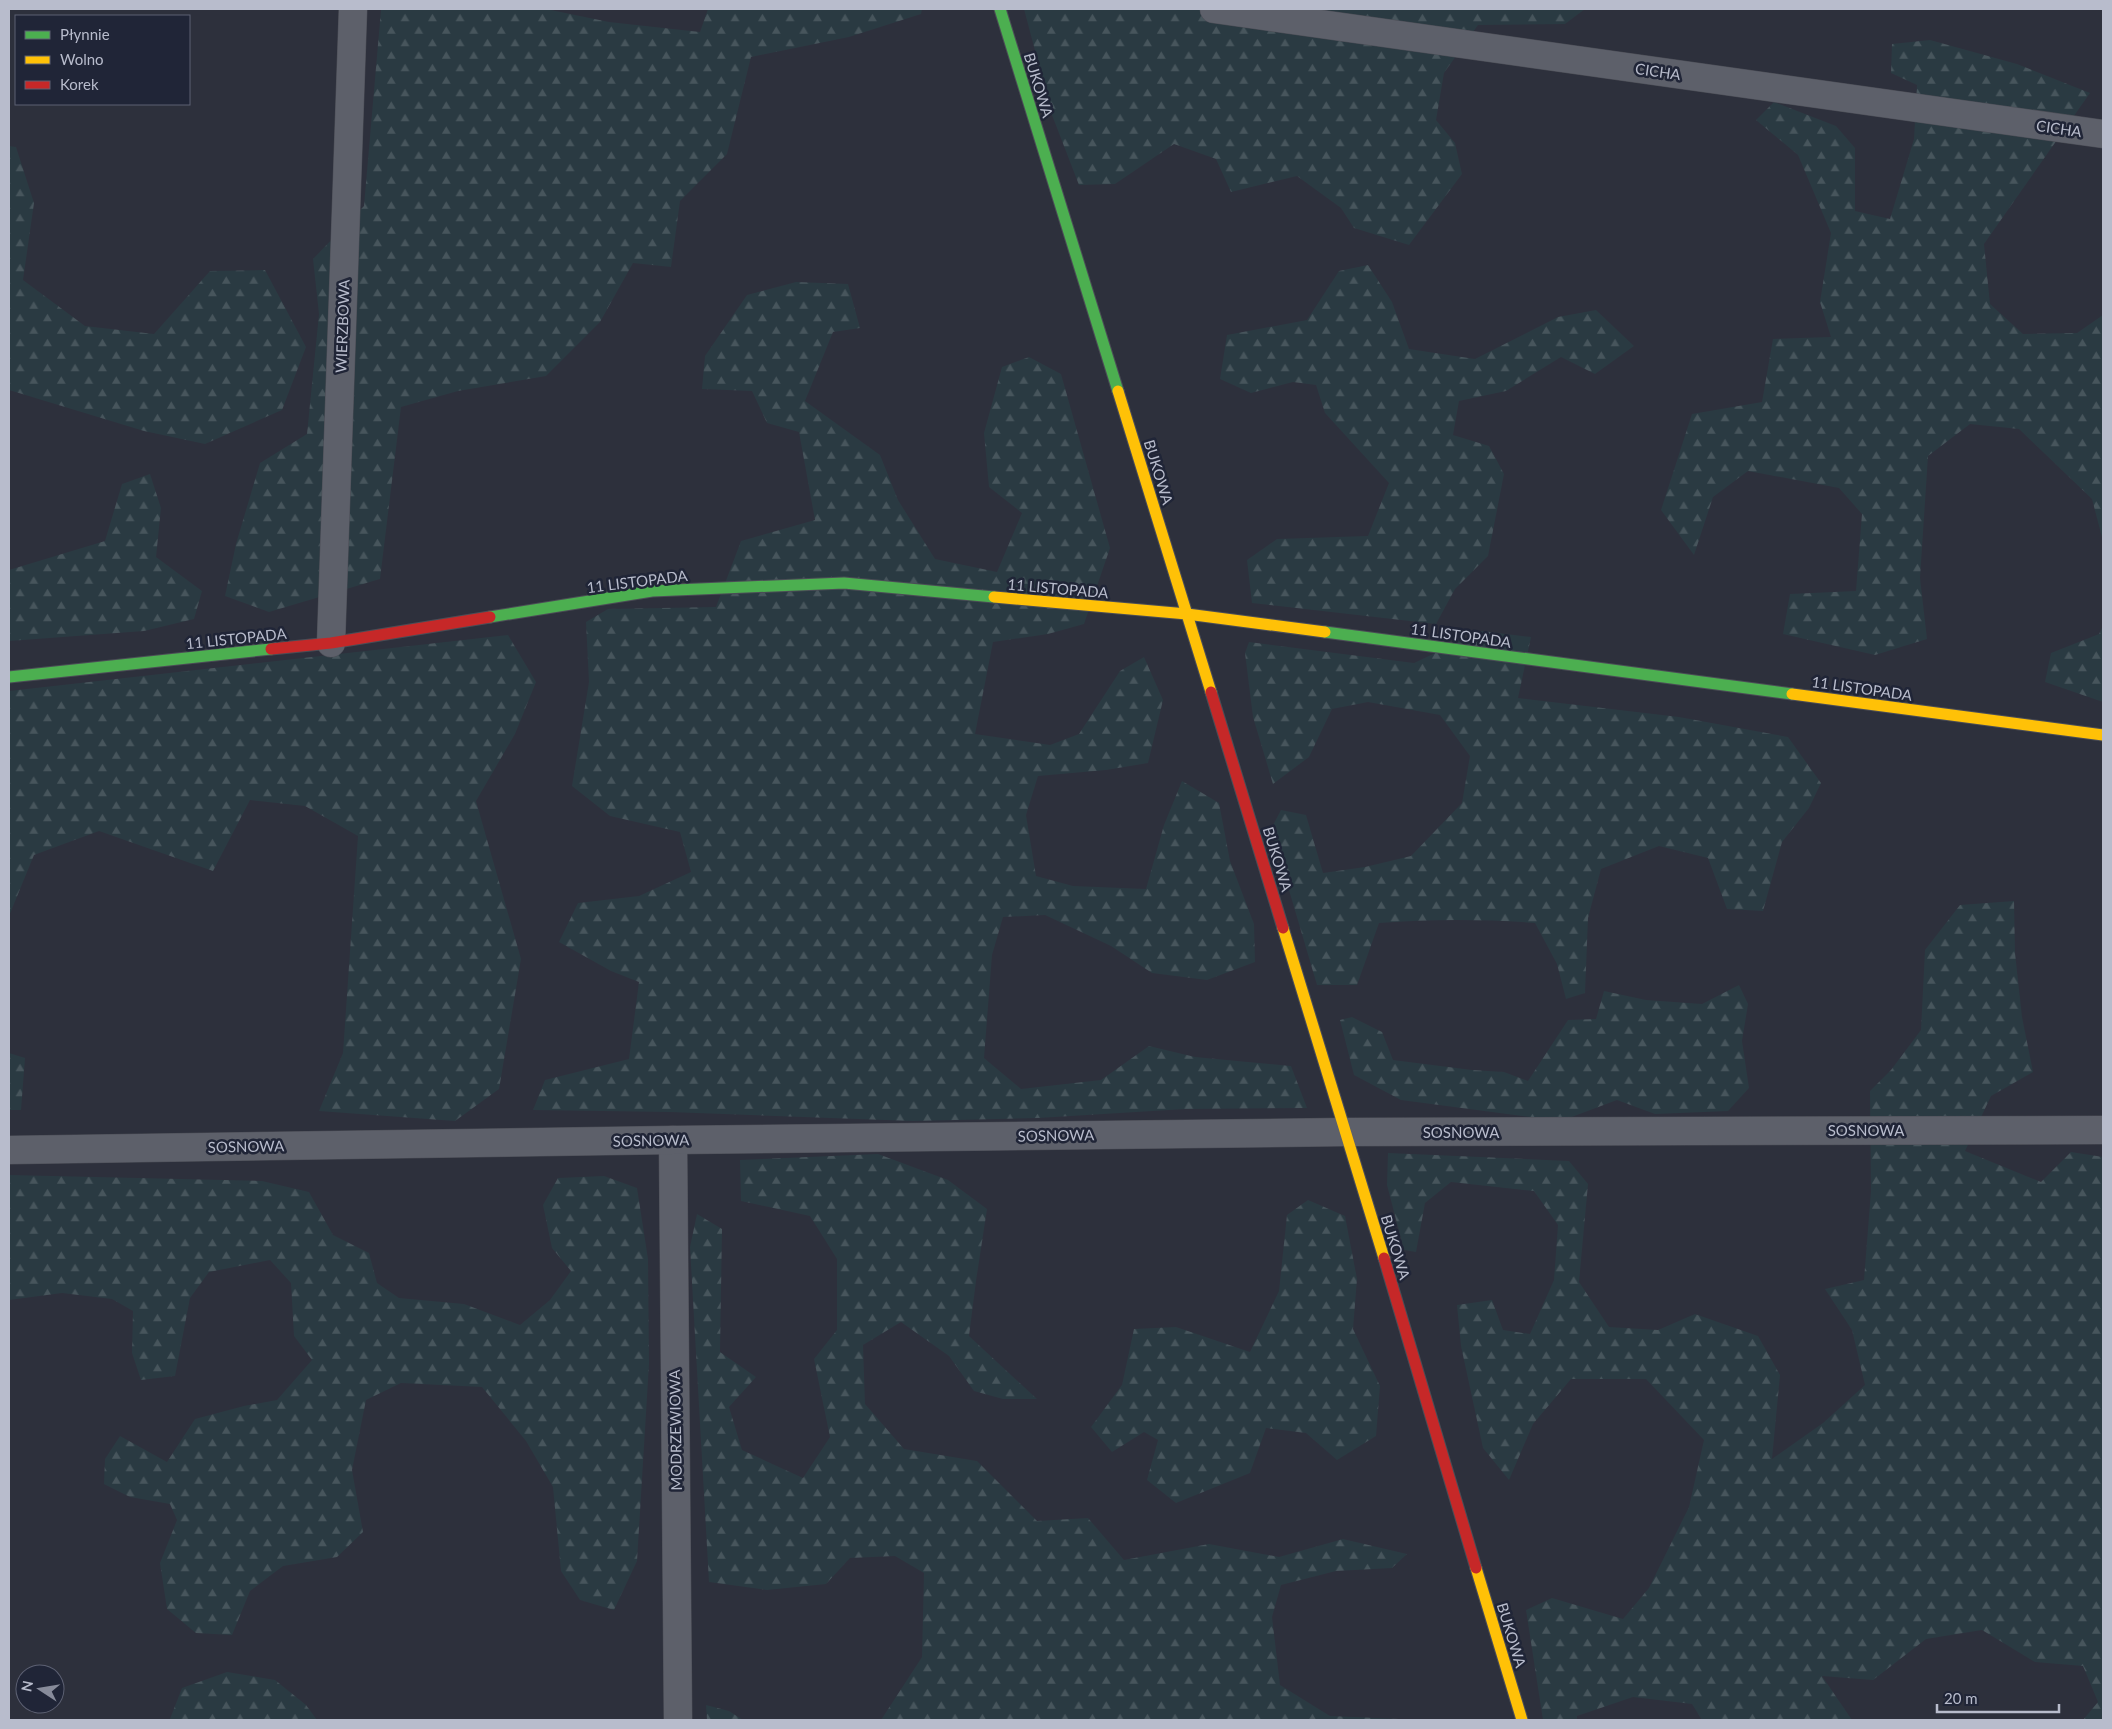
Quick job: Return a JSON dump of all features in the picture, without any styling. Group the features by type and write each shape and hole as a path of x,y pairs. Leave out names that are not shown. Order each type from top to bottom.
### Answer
{"street":[{"name":"WIERZBOWA","path":"331,643 353,9"},
{"name":"BUKOWA","path":"1000,9 1346,1132 1522,1720"},
{"name":"CICHA","path":"1214,9 2103,134"},
{"name":"11 LISTOPADA","path":"9,677 331,643 652,591 844,583 1187,614 2103,735"},
{"name":"SOSNOWA","path":"9,1150 1346,1132 2103,1130"},
{"name":"MODRZEWIOWA","path":"673,1140 678,1720"}],"green space":[{"path":"546,9 609,22 700,32 708,9 922,9 921,14 849,37 751,57 727,154 680,201 671,267 633,263 600,322 546,376 458,391 401,407 380,579 269,612 225,596 236,544 260,463 307,434 319,314 313,259 364,206 381,10"},
{"path":"1024,9 1585,9 1565,24 1478,25 1444,73 1436,120 1455,143 1462,174 1409,245 1354,228 1341,208 1297,176 1231,192 1216,159 1174,144 1115,184 1079,185 1052,115"},
{"path":"1930,40 2017,64 2090,93 1984,244 1990,304 2023,334 2077,333 2103,315 2103,541 2092,499 2019,429 1970,424 1928,456 1920,578 1927,639 1875,655 1783,634 1790,594 1856,591 1862,514 1839,488 1748,471 1713,497 1694,555 1661,510 1692,414 1762,402 1773,339 1831,337 1820,302 1831,233 1798,155 1756,120 1774,102 1836,126 1855,148 1855,211 1890,219 1914,139 1917,85 1891,73 1892,44"},
{"path":"9,146 16,147 34,203 23,280 85,326 154,334 210,271 265,270 306,347 282,410 205,444 144,431 9,390"},
{"path":"1368,265 1392,302 1409,349 1475,359 1558,317 1596,310 1634,346 1595,374 1561,357 1506,391 1459,401 1453,435 1489,446 1504,474 1488,556 1455,589 1436,624 1252,603 1247,560 1277,539 1368,536 1389,483 1325,413 1316,385 1293,382 1251,393 1220,379 1227,335 1307,320 1339,271"},
{"path":"796,282 848,284 860,328 833,332 805,401 880,455 898,500 935,559 997,572 1022,513 989,487 984,433 1002,367 1029,357 1061,374 1110,548 1084,624 1048,634 993,642 975,734 1050,745 1079,734 1120,671 1144,657 1163,700 1148,763 1106,770 1038,776 1026,815 1036,876 1073,886 1146,889 1164,825 1182,781 1219,803 1230,861 1254,924 1255,962 1207,980 1152,973 1111,946 1045,915 1003,917 992,955 984,1058 1021,1089 1101,1080 1149,1046 1195,1057 1291,1066 1307,1108 1185,1109 1038,1118 913,1121 670,1112 533,1110 545,1080 629,1059 639,982 611,971 559,942 578,903 639,896 691,872 680,832 610,816 572,786 589,682 586,622 608,609 716,607 741,541 815,520 799,432 767,423 752,391 702,389 705,356 747,295"},
{"path":"150,474 161,508 156,557 202,591 194,619 144,631 9,641 9,570 105,541 122,484"},
{"path":"2103,626 2103,702 2045,682 2051,653 2099,634"},
{"path":"1482,631 1531,637 1518,698 1679,717 1788,737 1821,783 1809,808 1782,842 1763,911 1727,909 1708,858 1659,846 1601,869 1588,918 1585,993 1566,999 1557,964 1535,923 1496,921 1438,920 1379,923 1357,985 1317,985 1271,829 1281,810 1306,815 1323,873 1365,867 1411,856 1462,803 1470,756 1440,715 1368,702 1332,709 1309,757 1273,784 1253,717 1245,653 1249,642 1414,663"},
{"path":"508,635 536,682 515,734 476,801 521,959 499,1089 455,1121 319,1111 343,1053 358,836 305,806 250,800 213,871 99,831 34,855 9,916 9,691"},
{"path":"2014,901 2015,953 2022,1017 2033,1072 1991,1096 1965,1151 2041,1182 2071,1152 2103,1157 2103,1720 2083,1720 2098,1702 2083,1666 2035,1662 1982,1630 1926,1639 1873,1680 1822,1676 1852,1720 1702,1720 1692,1704 1633,1697 1577,1716 1577,1720 1543,1720 1526,1610 1552,1598 1623,1619 1649,1588 1689,1507 1704,1440 1646,1379 1571,1379 1533,1424 1509,1480 1483,1448 1461,1346 1457,1305 1492,1300 1503,1330 1530,1334 1554,1280 1558,1225 1534,1191 1451,1182 1425,1203 1416,1252 1404,1250 1387,1185 1388,1153 1569,1161 1588,1184 1579,1282 1609,1327 1658,1330 1695,1314 1758,1336 1780,1375 1772,1459 1823,1423 1865,1385 1852,1330 1825,1289 1864,1280 1871,1191 1870,1091 1891,1070 1921,1030 1925,950 1960,905"},
{"path":"1739,985 1748,1004 1742,1041 1749,1088 1728,1111 1655,1114 1617,1100 1561,1121 1401,1100 1354,1075 1340,1020 1352,1017 1382,1032 1393,1060 1504,1072 1528,1081 1568,1020 1596,1019 1604,991 1646,1000 1702,1004"},
{"path":"9,1053 25,1058 21,1110 9,1110"},
{"path":"878,1154 948,1180 987,1209 969,1336 1037,1399 1003,1399 974,1391 949,1356 901,1322 863,1345 865,1404 904,1449 977,1461 1037,1521 1088,1518 1124,1560 1209,1544 1279,1557 1343,1539 1407,1554 1392,1568 1336,1571 1281,1585 1272,1617 1280,1685 1330,1716 1422,1720 881,1720 922,1657 924,1573 895,1556 850,1558 826,1584 767,1590 709,1582 690,1247 697,1214 722,1229 720,1352 756,1377 729,1407 742,1450 803,1478 830,1437 814,1359 837,1330 837,1259 810,1216 741,1201 740,1160"},
{"path":"9,1175 262,1181 309,1192 333,1235 369,1253 377,1283 399,1298 464,1304 520,1325 550,1300 571,1271 552,1248 543,1205 558,1178 604,1176 637,1188 648,1259 649,1364 637,1561 614,1610 580,1600 561,1571 553,1487 526,1441 482,1387 401,1383 366,1400 352,1470 363,1532 337,1557 283,1566 250,1591 232,1635 196,1633 167,1609 160,1563 177,1520 170,1504 130,1497 104,1484 105,1459 120,1436 167,1462 195,1419 244,1406 277,1400 312,1360 294,1336 291,1283 270,1260 209,1272 190,1298 175,1376 141,1380 132,1353 133,1311 112,1299 62,1293 9,1300"},
{"path":"1308,1200 1345,1216 1357,1279 1353,1329 1380,1386 1376,1436 1337,1460 1306,1433 1266,1428 1250,1473 1176,1503 1147,1480 1158,1440 1144,1432 1112,1452 1091,1427 1122,1385 1134,1329 1176,1327 1250,1352 1279,1291 1287,1215"},
{"path":"227,1672 275,1680 306,1705 317,1720 170,1719 182,1688"},
{"path":"706,1705 729,1711 743,1720 707,1720"}],"traffic: fast":[{"path":"1000,9 1118,391"},
{"path":"490,617 652,591 844,583 994,597"},
{"path":"1325,632 1792,694"},
{"path":"9,677 271,649"}],"traffic: slow":[{"path":"1118,391 1211,692"},
{"path":"994,597 1187,614 1325,632"},
{"path":"1792,694 2103,735"},
{"path":"1283,928 1384,1258"},
{"path":"1476,1568 1522,1720"}],"traffic: jam":[{"path":"271,649 331,643 490,617"},
{"path":"1211,692 1283,928"},
{"path":"1384,1258 1476,1568"}]}
